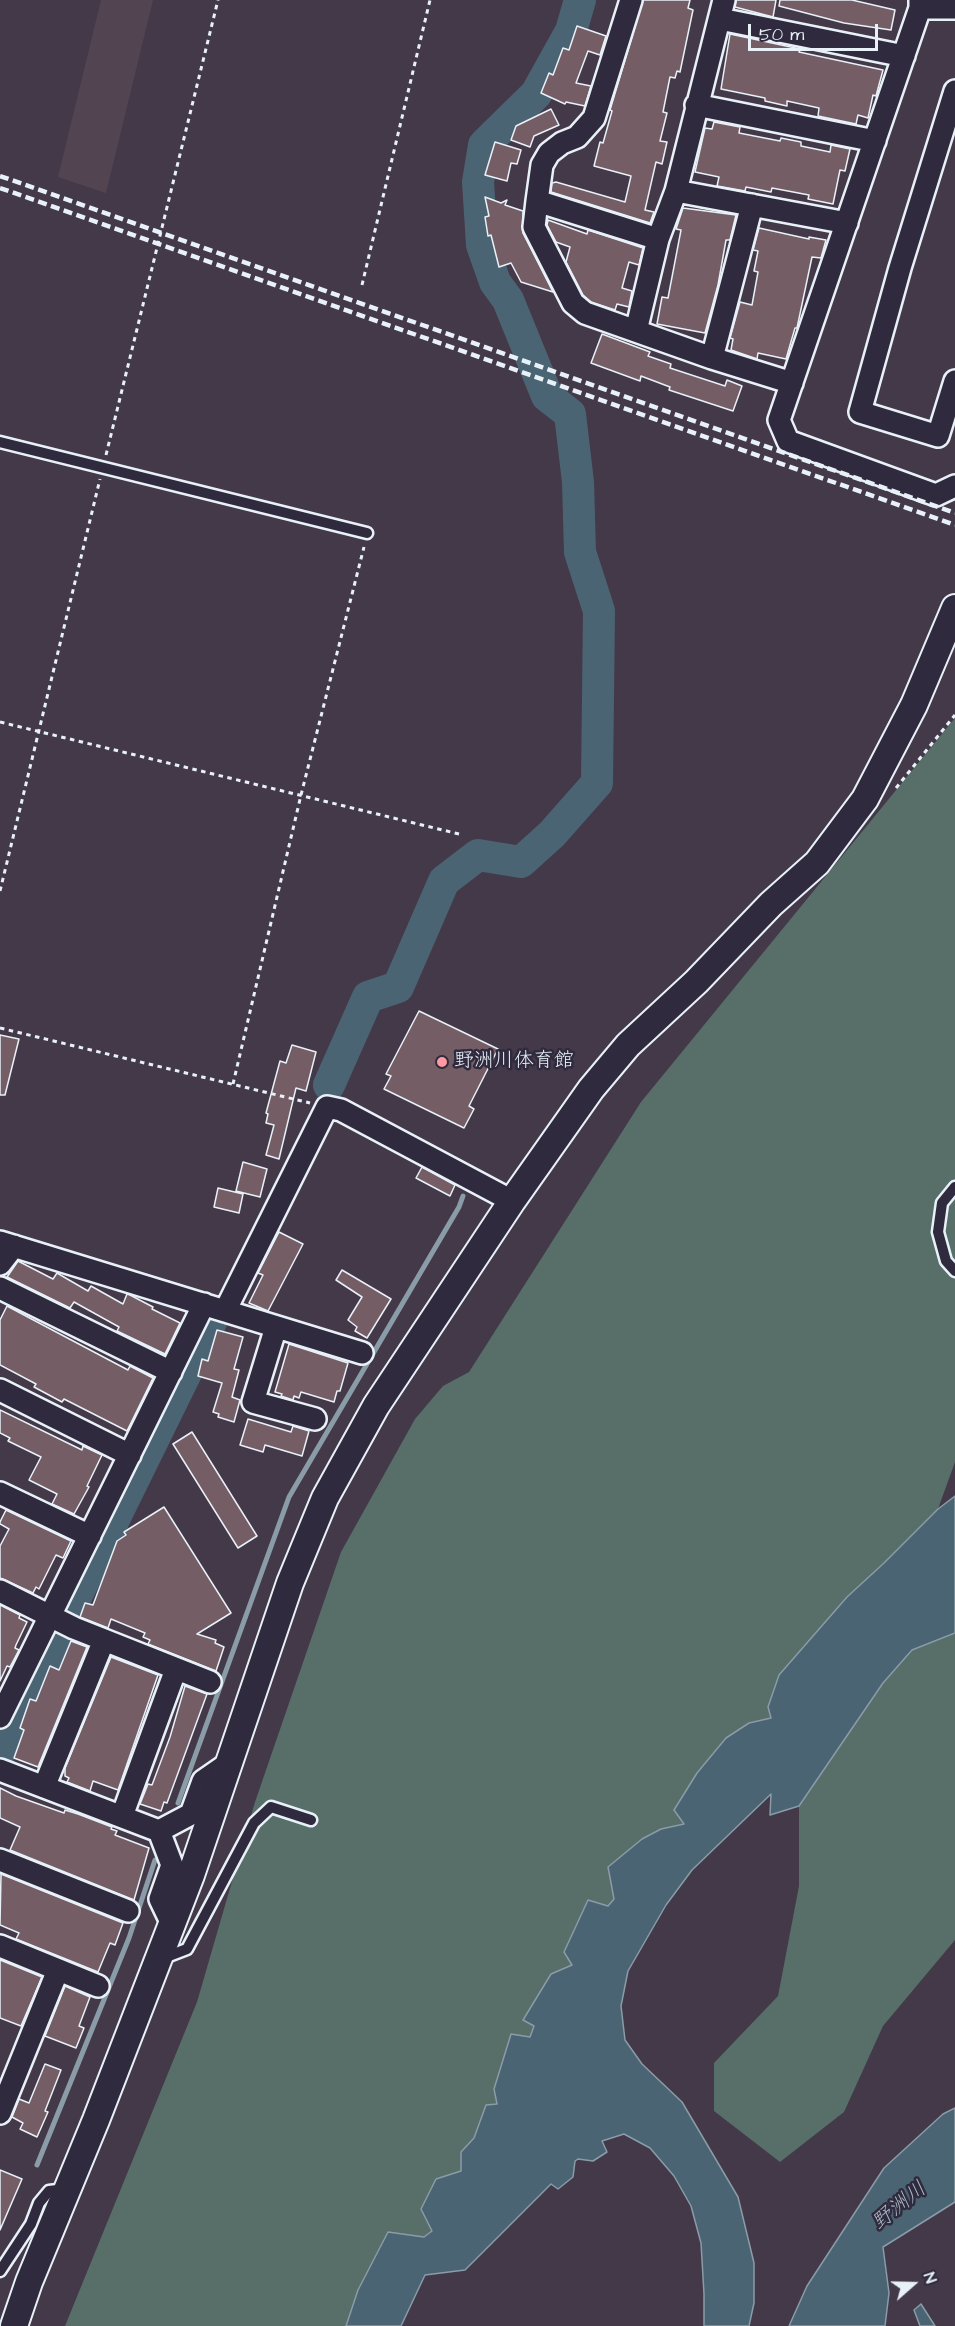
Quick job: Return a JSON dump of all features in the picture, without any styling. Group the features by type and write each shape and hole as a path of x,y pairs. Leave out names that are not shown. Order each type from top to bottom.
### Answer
{"street":[{"path":"631,0 594,118 577,137 561,143 549,153 542,165 534,227 573,303 585,313 712,358 792,383"},
{"path":"955,8 920,4 780,420 788,441 936,495 955,486"},
{"path":"636,330 658,239 676,191 722,10 904,56"},
{"path":"955,92 900,268 860,412 938,436 955,381"},
{"path":"696,105 875,141"},
{"path":"676,191 847,223"},
{"path":"537,201 658,239"},
{"path":"712,358 752,205"},
{"path":"14,2326 29,2282 192,1875 290,1583 325,1498 376,1406 591,1089 622,1051 696,982 771,904 817,863 865,799 914,705 955,608"},
{"path":"225,1311 327,1107 341,1110 513,1201"},
{"path":"0,1264 7,1244 362,1353"},
{"path":"0,1288 171,1372"},
{"path":"0,1717 8,1683 51,1616 204,1304"},
{"path":"276,1327 253,1402 315,1419"},
{"path":"0,1390 130,1455"},
{"path":"0,1492 90,1536"},
{"path":"0,1591 104,1640 210,1682"},
{"path":"44,1787 104,1640"},
{"path":"122,1816 176,1669"},
{"path":"159,1831 191,1814 203,1781 229,1763"},
{"path":"0,1770 159,1831 172,1865 160,1899 172,1924"},
{"path":"0,1860 128,1911"},
{"path":"0,1946 98,1986"},
{"path":"0,2114 5,2084 58,1970"}],"lane":[{"path":"0,442 367,533"},
{"path":"955,1187 942,1203 938,1232 946,1261 955,1271"},
{"path":"158,1960 187,1949 254,1823 272,1807 311,1821"},
{"path":"0,2271 31,2224 39,2204 49,2191 68,2189"}],"path":[{"path":"0,891 218,0"},
{"path":"362,285 430,0"},
{"path":"233,1084 301,795 367,533"},
{"path":"889,797 955,715"},
{"path":"0,722 464,835"},
{"path":"0,1028 327,1107"}],"shaded area":[{"path":"101,0 153,0 106,193 58,177"}],"green space":[{"path":"955,718 955,1462 938,1509 847,1597 779,1675 768,1707 771,1718 749,1723 726,1738 697,1773 674,1810 684,1824 661,1829 643,1839 608,1867 614,1899 609,1906 589,1901 572,1965 551,1975 523,2019 534,2026 530,2037 511,2034 494,2089 497,2104 486,2106 474,2138 461,2152 461,2171 432,2231 425,2237 388,2232 358,2290 346,2326 65,2326 197,2002 255,1802 341,1552 415,1419 443,1386 469,1372 641,1102"},
{"path":"955,1633 955,1940 883,2026 844,2112 780,2162 714,2111 714,2063 778,1996 799,1886 799,1806 883,1683 912,1650"}],"water":[{"path":"955,1496 955,1633 912,1650 883,1683 799,1806 770,1815 771,1794 692,1870 666,1905 628,1971 621,2006 625,2040 642,2064 682,2102 738,2197 754,2263 754,2303 749,2326 704,2326 701,2243 691,2206 674,2176 650,2148 624,2134 602,2141 607,2152 593,2161 578,2159 575,2161 573,2177 558,2189 551,2184 465,2270 425,2275 401,2326 346,2326 358,2290 388,2232 424,2237 432,2231 421,2209 436,2179 461,2171 461,2152 474,2138 486,2105 497,2104 494,2089 511,2034 530,2037 534,2026 523,2020 551,1974 572,1965 564,1952 588,1900 608,1906 614,1899 608,1867 642,1839 661,1829 684,1824 674,1810 697,1773 726,1738 749,1723 771,1718 768,1707 779,1675 847,1597 938,1509"},
{"name":"野洲川","path":"955,2108 955,2202 883,2247 889,2293 885,2326 789,2326 807,2286 884,2168 943,2114"},
{"path":"921,2304 935,2326 920,2326 914,2310"}],"building":[{"path":"643,0 690,0 688,8 693,10 680,72 677,71 675,78 670,77 663,112 667,113 660,141 667,142 662,164 656,162 645,210 654,212 650,223 551,192 552,183 556,182 625,202 631,176 594,166 600,142 603,143 612,111 610,110"},
{"path":"736,0 776,0 773,17 735,7"},
{"path":"780,0 852,0 895,10 891,30 844,23 779,6"},
{"path":"577,26 606,36 600,55 588,51 576,83 591,86 585,106 566,102 565,104 541,93 549,73 553,75 563,48 569,50"},
{"path":"730,34 883,70 876,96 873,95 868,118 858,115 856,124 818,116 819,108 787,101 787,106 765,101 765,98 721,89"},
{"path":"551,109 559,125 534,136 530,147 511,140 516,126"},
{"path":"714,122 740,127 739,133 780,141 781,138 801,142 801,146 830,152 831,145 850,149 845,171 840,170 833,204 808,199 809,195 772,188 771,192 746,187 745,191 717,186 719,177 695,172 705,128 712,129"},
{"path":"495,142 521,150 517,164 511,163 507,181 485,175"},
{"path":"485,197 501,203 507,200 505,205 523,211 523,233 553,292 521,282 511,263 499,267 491,235 488,236 485,217 489,216"},
{"path":"683,208 736,215 730,240 726,240 718,285 705,333 657,324 662,297 668,298 681,230 676,229"},
{"path":"548,220 587,234 588,230 643,248 639,265 629,262 622,288 632,291 629,307 617,304 615,310 591,302 583,295 566,262 570,247 556,242 547,225"},
{"path":"759,228 809,239 809,237 826,240 821,258 812,257 797,328 795,328 786,359 758,353 757,359 731,350 733,339 730,338 740,302 752,305 758,272 754,271 758,251 753,250"},
{"path":"602,334 650,352 648,356 671,364 670,368 725,386 727,380 742,386 733,411 669,390 670,387 641,376 640,381 591,363"},
{"name":"野洲川体育館","path":"419,1011 498,1049 469,1106 474,1109 464,1128 384,1089 391,1076 386,1074"},
{"path":"0,1035 19,1039 5,1095 0,1095"},
{"path":"292,1045 316,1052 306,1091 296,1088 279,1159 266,1155 274,1125 266,1123 268,1114 266,1113 280,1061 286,1063"},
{"path":"243,1162 267,1169 260,1197 236,1191"},
{"path":"422,1167 455,1185 450,1196 416,1178"},
{"path":"218,1188 243,1194 239,1213 214,1207"},
{"path":"279,1232 303,1244 268,1311 249,1303 263,1275 258,1273"},
{"path":"18,1261 53,1279 57,1273 88,1291 91,1286 123,1304 127,1294 130,1295 180,1323 165,1354 117,1331 119,1327 74,1302 70,1308 7,1277"},
{"path":"342,1270 391,1299 367,1338 355,1331 357,1327 348,1320 362,1297 336,1280"},
{"path":"7,1306 128,1370 130,1366 153,1378 127,1431 64,1399 62,1402 34,1387 36,1384 0,1365 0,1320"},
{"path":"217,1330 243,1337 234,1369 239,1370 232,1397 240,1400 234,1422 218,1417 219,1414 213,1412 222,1383 198,1376 202,1359 208,1361"},
{"path":"289,1344 348,1363 340,1391 337,1391 334,1402 301,1392 299,1398 294,1396 293,1400 275,1392"},
{"path":"0,1410 82,1450 83,1446 102,1455 87,1486 89,1487 74,1514 52,1504 57,1494 29,1480 41,1457 8,1441 10,1438 0,1433"},
{"path":"248,1419 291,1432 293,1426 309,1431 302,1456 265,1445 263,1452 240,1445"},
{"path":"192,1432 257,1536 238,1548 173,1444"},
{"path":"164,1507 231,1613 197,1634 216,1640 215,1643 224,1647 216,1671 148,1644 150,1640 143,1637 145,1633 111,1619 108,1628 80,1617 85,1603 93,1605 117,1541 126,1535 124,1532"},
{"path":"6,1510 71,1541 63,1558 56,1555 39,1589 36,1587 33,1593 0,1578 0,1546 9,1529 0,1522"},
{"path":"0,1605 20,1615 19,1618 27,1622 15,1648 19,1650 10,1667 7,1666 0,1681"},
{"path":"71,1641 87,1647 38,1767 14,1758 24,1730 20,1728 30,1699 36,1701 50,1666 59,1670"},
{"path":"111,1657 158,1675 118,1790 93,1781 90,1791 67,1782 69,1778 65,1776 65,1768"},
{"path":"185,1686 207,1694 167,1803 164,1802 161,1811 140,1804 148,1784 152,1785 170,1737"},
{"path":"0,1788 64,1813 65,1810 112,1827 111,1829 117,1831 115,1835 149,1848 134,1900 10,1850 20,1827 0,1818"},
{"path":"1,1874 123,1923 115,1945 110,1943 98,1972 16,1939 19,1933 0,1925"},
{"path":"0,1960 42,1977 21,2026 0,2018"},
{"path":"65,1986 90,1997 79,2026 84,2028 76,2048 45,2036"},
{"path":"45,2064 61,2070 45,2111 48,2112 37,2137 20,2129 23,2123 12,2117 19,2099 29,2103"},
{"path":"0,2170 22,2179 0,2230"}],"waterway":[{"path":"329,1085 368,997 398,987 444,881 478,855 521,862 552,834 597,783 599,611 580,552 578,482 570,414 547,396 508,300 495,282 482,245 478,182 484,145 536,94 571,31 580,0"},
{"path":"178,1803 289,1497 459,1207 463,1196"},
{"path":"67,1615 211,1322"},
{"path":"0,1752 59,1631"},
{"path":"37,2165 129,1938 155,1860"}],"railway":[{"path":"0,176 955,513"},
{"path":"0,188 955,525"}],"place":[{"name":"野洲川体育館","path":"442,1062"}]}
